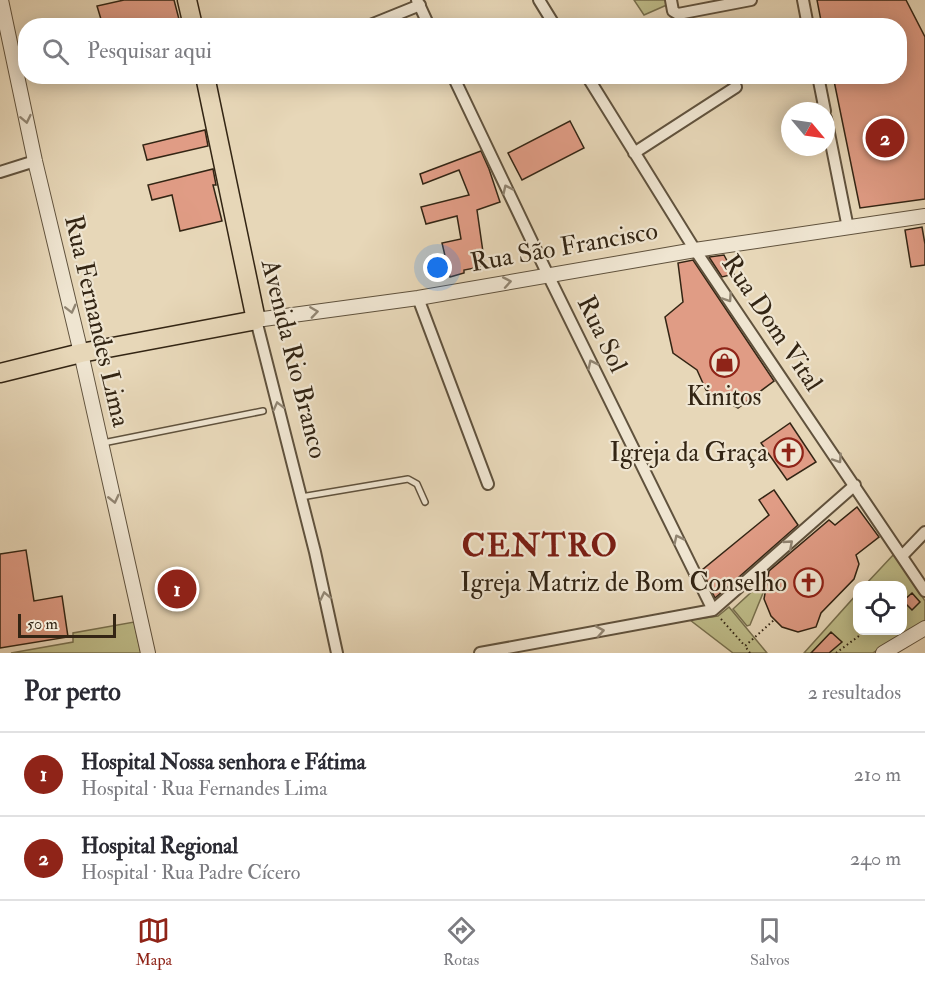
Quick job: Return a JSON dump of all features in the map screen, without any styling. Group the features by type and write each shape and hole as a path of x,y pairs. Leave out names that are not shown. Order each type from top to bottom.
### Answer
{"main road":[{"path":"187,0 191,18"},
{"name":"Avenida Rio Branco","path":"207,84 256,320"},
{"name":"Rua São Francisco","path":"0,373 81,353 256,320"}],"street":[{"name":"Rua Fernandes Lima","path":"1,0 18,82"},
{"path":"539,0 550,18"},
{"path":"671,0 673,12 678,14 751,0"},
{"path":"802,0 806,18"},
{"path":"385,18 418,3 425,18"},
{"name":"Rua Fernandes Lima","path":"18,84 148,653"},
{"name":"Rua Sol","path":"457,84 713,610"},
{"name":"Rua Dom Vital","path":"591,84 695,250 903,555 925,591"},
{"path":"820,84 823,102"},
{"path":"634,153 736,87"},
{"path":"834,156 848,228"},
{"path":"0,172 34,160"},
{"name":"Rua São Francisco","path":"256,320 417,298 695,250 925,216"},
{"path":"417,298 488,484"},
{"name":"Avenida Rio Branco","path":"256,320 301,497 337,653"},
{"path":"480,653 713,610 855,485"},
{"path":"903,555 925,532"},
{"path":"883,653 925,628"}],"lane":[{"path":"101,444 263,411"},
{"path":"301,497 408,479 417,484 425,502"}],"path":[{"path":"713,610 750,653"},
{"path":"745,646 775,620"},
{"path":"836,653 860,635"}],"shaded area":[{"path":"634,0 668,0 669,4 644,15"},
{"path":"895,553 925,601 925,621 907,632 907,581 869,581"},
{"path":"758,586 763,593 750,625 747,626 733,609"},
{"path":"853,598 853,635 902,635 873,653 804,653"},
{"path":"729,607 767,653 733,653 690,620 718,616"},
{"path":"134,622 141,653 11,653 73,642 73,633"}],"building":[{"path":"124,0 174,0 179,18 101,18 97,6"},
{"path":"817,0 906,0 925,37 925,199 860,208 835,84 907,84 907,18 820,18"},
{"path":"570,121 584,148 522,180 508,153"},
{"path":"205,130 208,146 147,160 143,145"},
{"path":"481,151 500,202 477,210 485,266 464,270 464,273 450,277 442,243 461,239 457,216 426,224 421,207 469,195 459,170 423,184 420,174"},
{"path":"213,169 216,185 213,185 222,221 180,231 172,195 152,200 148,185"},
{"path":"922,227 925,265 911,267 905,230"},
{"path":"724,255 734,274 722,277 709,257"},
{"name":"Kinitos","path":"693,260 774,381 738,408 706,390 697,370 673,353 665,317 683,302 678,263"},
{"name":"Igreja da Graça","path":"790,423 816,462 787,480 761,443"},
{"path":"774,490 798,525 715,598 702,570 769,515 759,500"},
{"name":"Igreja Matriz de Bom Conselho","path":"857,507 879,537 856,555 859,564 854,579 821,613 816,627 798,632 782,627 771,616 764,599 769,571 829,520 835,525"},
{"path":"26,550 34,601 62,596 68,637 0,648 0,554"},
{"path":"912,593 920,602 912,610 907,605 907,597"},
{"path":"831,632 842,642 829,653 811,653"}],"place":[{"name":"Hospital Regional","path":"885,138"},
{"name":"Kinitos","path":"724,363"},
{"name":"Igreja da Graça","path":"789,453"},
{"name":"Igreja Matriz de Bom Conselho","path":"808,583"},
{"name":"Hospital Nossa senhora e Fátima","path":"177,589"}],"district":[{"name":"CENTRO","path":"540,546"}]}
